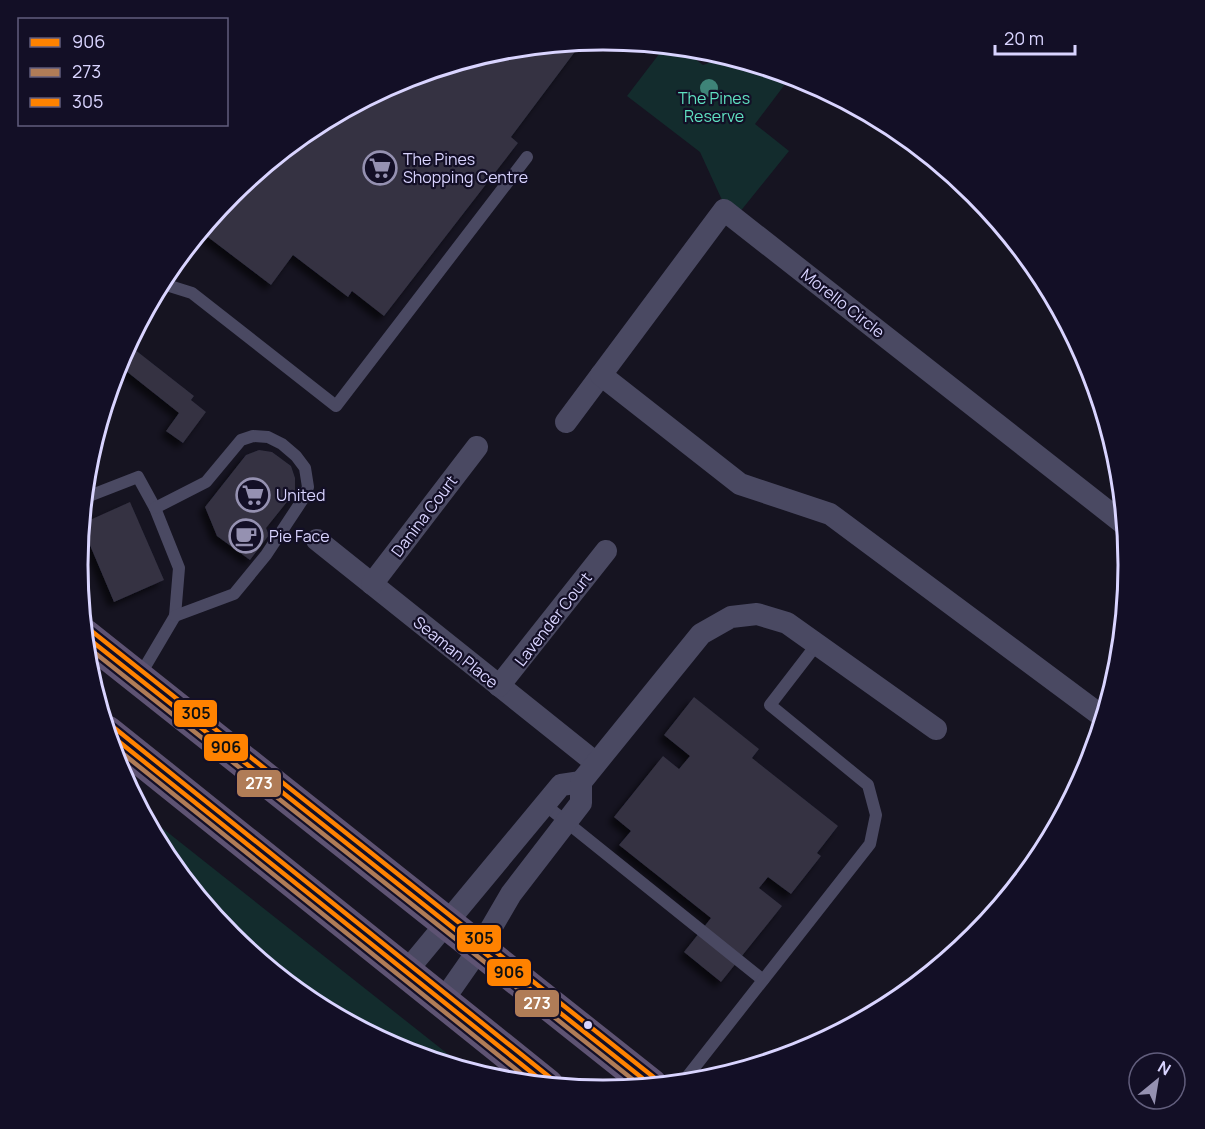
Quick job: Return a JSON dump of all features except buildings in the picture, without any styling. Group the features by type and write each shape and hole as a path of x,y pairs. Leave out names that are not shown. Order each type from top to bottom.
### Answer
{"main road":[{"path":"94,644 641,1078"},
{"path":"120,742 405,973 536,1075"}],"street":[{"name":"Morello Circle","path":"566,422 724,210 1115,517"},
{"path":"601,375 740,484 830,514 1096,712"},
{"name":"Danina Court","path":"372,584 477,447"},
{"name":"Seaman Place","path":"317,540 596,763"},
{"name":"Lavender Court","path":"499,686 606,551"},
{"path":"442,1002 479,950 511,894 581,803 581,782 700,634 731,617 757,614 787,623 936,729"},
{"path":"405,973 561,785 581,782"}],"lane":[{"path":"169,286 192,293 336,406 527,158"},
{"path":"155,508 206,482 241,440 253,436 268,437 282,444 297,456 305,468 308,487 303,499 266,555 234,594 175,616"},
{"path":"92,495 138,477 155,508 179,568 175,616 138,679"},
{"path":"691,1072 870,844 876,815 868,785 770,705 817,644"},
{"path":"544,804 763,980"}],"green space":[{"name":"The Pines Reserve","path":"660,53 693,57 703,65 713,61 768,77 786,84 755,124 789,151 739,213 722,200 700,152 627,96"},
{"path":"157,824 451,1056 405,1040 345,1011 289,973 238,929 215,904 174,851"}],"transit line":[{"name":"305","path":"92,631 653,1077"},
{"name":"906","path":"94,643 642,1078"},
{"name":"273","path":"95,653 631,1078"},
{"name":"305","path":"114,728 548,1076"},
{"name":"906","path":"120,742 535,1075"},
{"name":"273","path":"124,755 520,1073"}],"place":[{"name":"The Pines Shopping Centre","path":"380,168"},
{"name":"United","path":"253,495"},
{"name":"Pie Face","path":"246,536"}]}
